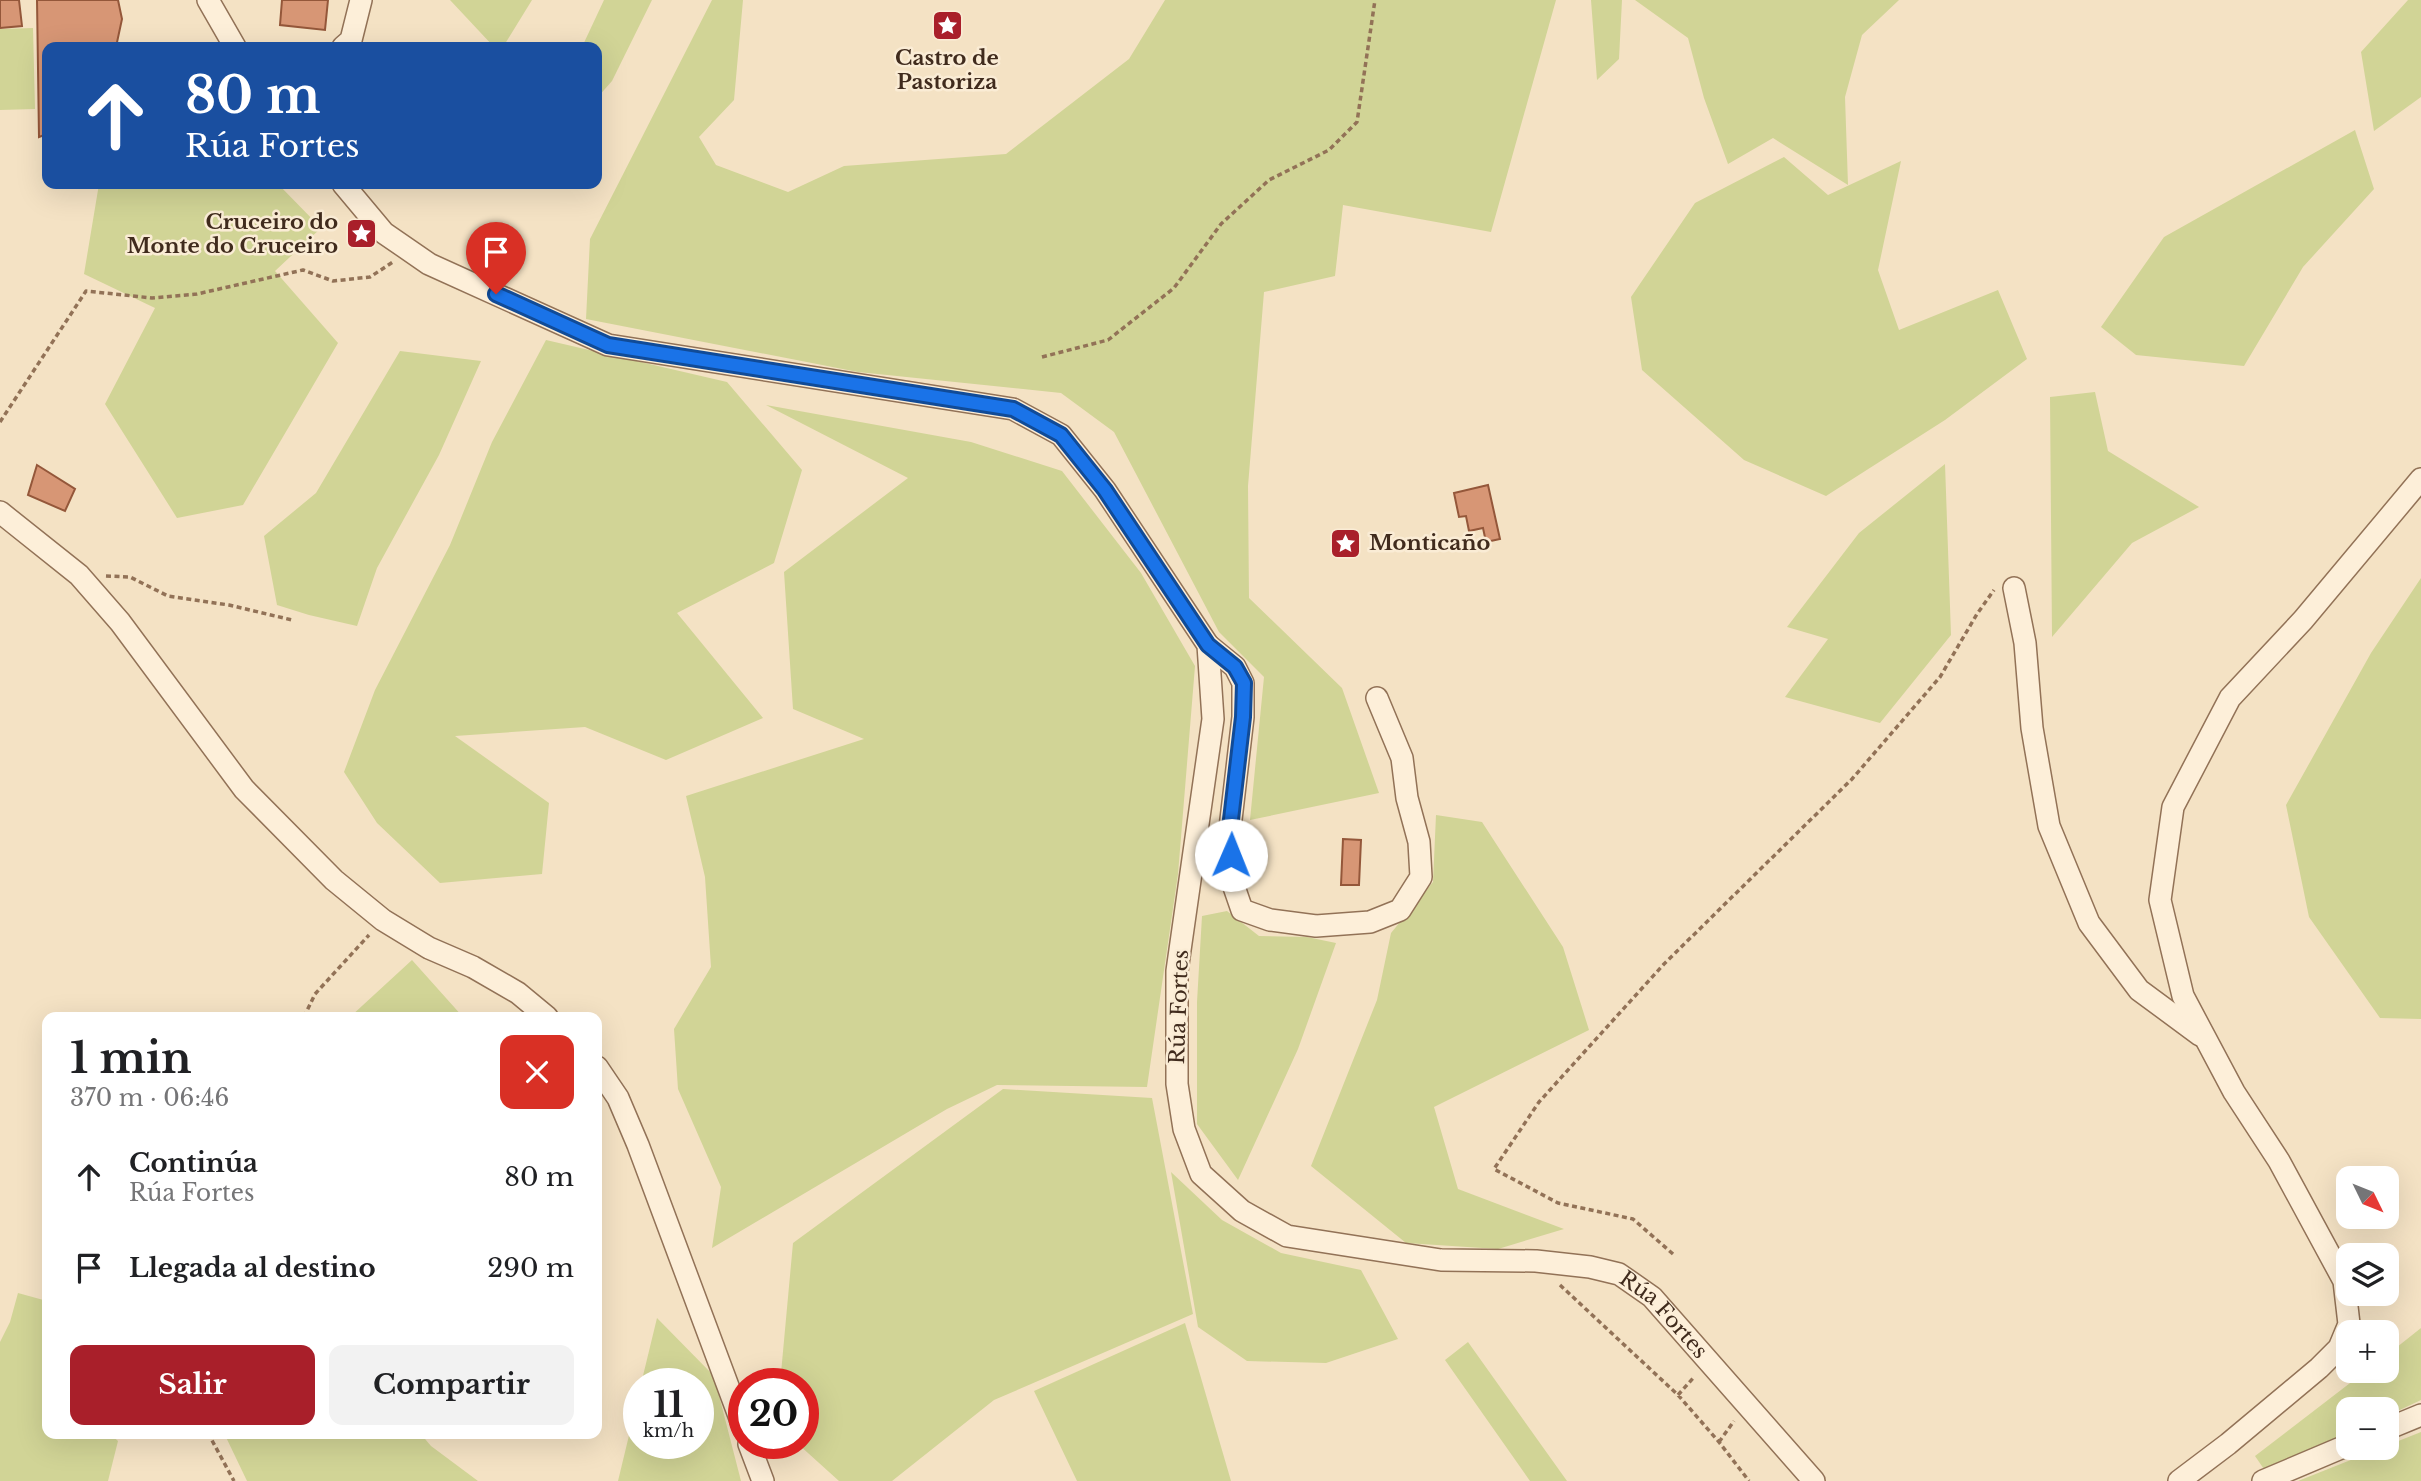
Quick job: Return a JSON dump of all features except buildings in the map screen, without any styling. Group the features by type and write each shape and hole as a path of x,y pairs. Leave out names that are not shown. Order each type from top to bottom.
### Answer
{"street":[{"path":"208,0 232,42"},
{"path":"349,42 361,0"},
{"name":"Rúa Fortes","path":"347,189 384,233 429,264 608,345 1013,409 1061,435 1105,490 1208,645 1213,719 1177,971 1177,1084 1184,1129 1201,1174 1242,1211 1287,1236 1441,1260 1536,1261 1590,1267 1619,1274 1652,1297 1814,1481"},
{"path":"2179,1481 2319,1368 2339,1348 2349,1324 2344,1281 2279,1161 2234,1092 2183,996 2160,900 2173,807 2230,698 2303,620 2421,479"},
{"path":"0,512 79,575 128,632 244,789 334,880 383,920 429,948 473,967 507,986 541,1012"},
{"path":"2014,588 2025,643 2032,729 2049,827 2089,923 2139,990 2206,1040"},
{"path":"1208,645 1235,667 1244,683 1243,717 1230,828 1231,881 1242,910 1270,920 1316,926 1370,922 1400,911 1421,877 1419,842 1407,798 1402,758 1377,698"},
{"path":"602,1074 618,1098 638,1145 728,1386"},
{"path":"2399,1424 2421,1415"},
{"path":"2263,1481 2336,1450"},
{"path":"755,1459 763,1481"}],"path":[{"path":"1042,357 1108,340 1174,288 1221,224 1269,180 1329,150 1356,122 1375,0"},
{"path":"0,422 86,291 152,298 197,294 303,270 333,281 370,277 410,251"},
{"path":"79,575 130,577 168,596 229,605 292,620"},
{"path":"1673,1254 1633,1219 1558,1203 1494,1169 1539,1102 1664,964 1852,779 1940,677 1994,591 2014,588"},
{"path":"307,1012 316,994 383,920"},
{"path":"1536,1261 1678,1395 1749,1481"},
{"path":"1678,1395 1708,1361"},
{"path":"1719,1442 1746,1403"},
{"path":"211,1439 234,1481"}],"green space":[{"path":"450,0 532,0 506,42 489,42"},
{"path":"604,0 652,0 612,81 602,92 602,42 584,42"},
{"path":"712,0 743,0 734,100 699,137 716,165 788,192 844,166 1006,154 1129,59 1165,0 1556,0 1491,232 1343,205 1335,276 1264,292 1248,486 1249,598 1342,688 1379,793 1250,820 1264,677 1219,632 1114,432 1061,393 858,372 586,319 590,239"},
{"path":"1591,0 1622,0 1619,59 1597,80"},
{"path":"1635,0 1899,0 1862,35 1845,97 1848,185 1773,138 1728,164 1704,98 1688,38"},
{"path":"2408,0 2421,0 2421,97 2374,131 2361,52"},
{"path":"33,28 35,109 0,110 0,29"},
{"path":"2355,130 2374,189 2303,267 2244,366 2136,355 2101,327 2164,237"},
{"path":"1784,157 1828,195 1901,161 1878,270 1899,330 1998,290 2027,359 1945,420 1826,496 1744,460 1642,370 1631,297 1695,203"},
{"path":"98,189 283,189 321,228 275,271 338,343 243,505 177,518 105,404 155,308 84,274"},
{"path":"546,340 727,382 802,470 774,563 677,613 763,718 666,760 585,727 455,736 549,803 542,874 440,883 377,823 344,772 375,690 450,545 492,442"},
{"path":"400,351 481,361 439,455 377,568 357,626 277,605 264,536 316,493"},
{"path":"2095,392 2108,451 2199,507 2132,543 2052,637 2050,397"},
{"path":"766,405 971,442 1062,471 1141,573 1195,666 1178,874 1147,1087 997,1085 947,1109 712,1248 721,1187 678,1089 674,1029 711,967 705,877 686,796 864,739 793,709 784,572 908,478"},
{"path":"1945,464 1951,635 1880,723 1785,697 1828,639 1787,627 1859,533"},
{"path":"2421,578 2421,1019 2380,1018 2309,917 2286,805 2371,653"},
{"path":"1436,815 1482,822 1563,947 1589,1030 1434,1107 1458,1189 1564,1229 1498,1249 1406,1243 1311,1166 1377,1000 1391,933 1433,882"},
{"path":"1227,911 1259,936 1307,937 1336,943 1298,1049 1238,1180 1197,1124 1197,1002 1202,916"},
{"path":"412,960 459,1012 355,1012"},
{"path":"1003,1089 1152,1098 1193,1314 994,1400 892,1481 839,1481 815,1459 819,1459 819,1368 781,1368 793,1243"},
{"path":"1171,1172 1222,1220 1281,1253 1361,1270 1398,1339 1326,1363 1247,1361 1198,1327"},
{"path":"18,1293 42,1300 42,1439 116,1439 118,1441 108,1481 0,1481 0,1342 10,1322"},
{"path":"657,1318 706,1368 645,1368"},
{"path":"1185,1323 1231,1481 1077,1481 1034,1391"},
{"path":"2421,1328 2421,1400 2399,1410 2399,1397 2336,1397 2336,1441 2268,1475 2255,1456 2350,1383 2399,1383 2399,1345"},
{"path":"1468,1342 1567,1481 1530,1481 1445,1360"},
{"path":"714,1376 728,1430 728,1459 735,1459 741,1481 618,1481 623,1459 714,1459"},
{"path":"2421,1432 2421,1481 2298,1481 2351,1460 2399,1460 2399,1441"},
{"path":"227,1439 425,1439 478,1481 247,1481"}],"place":[{"name":"Castro de Pastoriza","path":"947,26"},
{"name":"Cruceiro do Monte do Cruceiro","path":"361,234"},
{"name":"Monticaño","path":"1346,543"}],"route":[{"path":"496,294 608,345 1013,409 1061,435 1105,490 1208,645 1235,667 1244,683 1243,717 1230,828 1231,855"}]}
